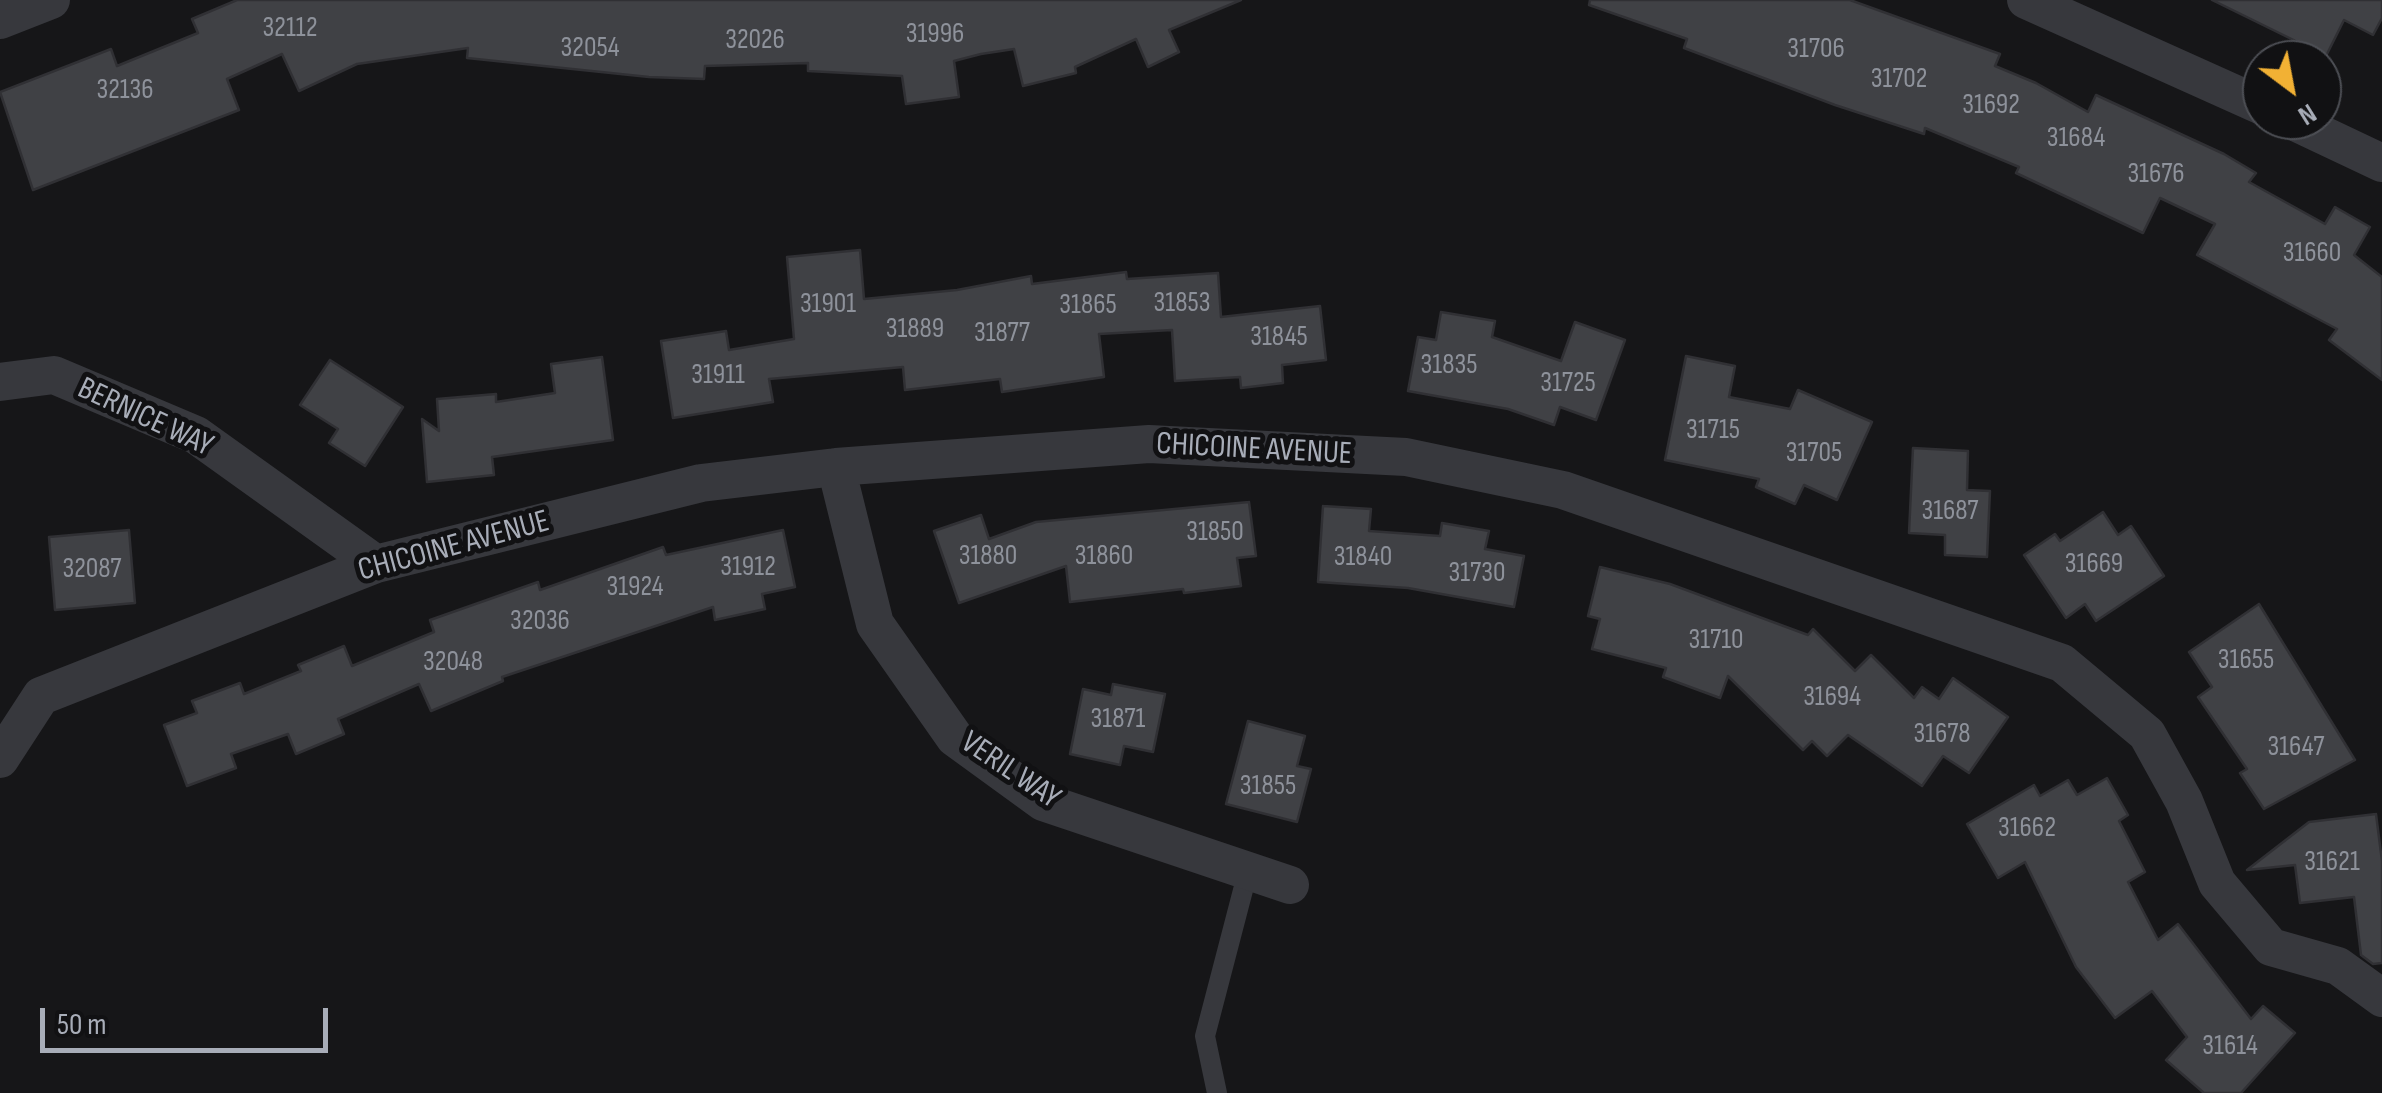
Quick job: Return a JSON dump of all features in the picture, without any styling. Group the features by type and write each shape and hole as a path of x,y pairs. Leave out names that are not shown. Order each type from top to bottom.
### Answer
{"street":[{"path":"0,20 51,0"},
{"path":"2026,0 2092,12 2242,95"},
{"path":"2333,140 2382,163"},
{"name":"BERNICE WAY","path":"0,382 54,375 196,436 376,564"},
{"name":"CHICOINE AVENUE","path":"0,758 41,696 376,564 701,483 836,468 1150,444 1406,457 1582,496 2062,663 2147,734 2184,801 2217,883 2271,947 2338,966 2382,998"},
{"name":"VERIL WAY","path":"836,468 876,624 955,738 1043,802 1290,885"}],"lane":[{"path":"1217,1093 1204,1036 1248,871"}],"building":[{"path":"237,0 1241,0 1169,30 1179,52 1148,67 1136,39 1075,67 1076,73 1023,86 1014,49 981,54 954,61 959,97 906,104 902,76 808,71 808,63 705,66 704,79 649,77 467,58 468,48 357,64 299,91 282,54 227,79 239,110 33,190 0,92 111,49 117,66 198,33 192,19"},
{"path":"1590,0 1850,0 2000,54 1995,66 2088,112 2096,95 2224,154 2256,173 2249,182 2325,224 2335,207 2370,227 2354,255 2382,277 2382,380 2329,340 2337,329 2197,255 2215,224 2160,198 2143,233 2016,173 2019,167 1925,128 1924,134 1835,105 1684,48 1687,39 1589,5"},
{"path":"2212,0 2382,0 2382,18 2373,35 2344,20 2334,40 2293,40"},
{"path":"860,250 864,299 957,290 1031,276 1032,284 1126,272 1127,279 1218,273 1221,317 1320,306 1326,360 1282,365 1283,383 1241,388 1240,377 1175,381 1172,330 1099,334 1104,377 1002,392 1000,379 905,390 903,367 769,379 773,402 673,418 661,341 726,331 729,350 794,339 787,257"},
{"path":"1441,312 1495,321 1492,337 1561,361 1575,322 1625,340 1596,420 1560,407 1554,425 1508,409 1408,391 1418,337 1436,340"},
{"path":"1686,356 1735,366 1729,397 1790,409 1798,390 1872,422 1837,500 1804,485 1795,504 1756,487 1759,479 1665,460"},
{"path":"602,357 613,440 492,457 494,475 427,482 422,419 439,431 437,399 496,394 496,402 555,393 551,364"},
{"path":"330,360 403,407 365,466 329,443 338,429 300,405"},
{"path":"1913,448 1968,451 1967,490 1990,491 1987,557 1945,555 1945,535 1909,533"},
{"path":"1249,502 1256,556 1237,558 1241,586 1184,593 1183,589 1070,602 1066,566 959,603 934,531 981,515 989,539 1036,522"},
{"path":"1323,506 1371,509 1369,531 1440,536 1442,523 1489,531 1485,549 1524,556 1514,607 1408,588 1318,582"},
{"path":"2103,512 2118,535 2131,526 2164,576 2096,621 2085,604 2066,618 2024,555 2055,534 2060,541"},
{"path":"129,530 135,603 55,610 49,537"},
{"path":"783,530 795,587 762,594 765,609 715,620 713,607 502,677 503,681 431,711 419,684 338,719 344,734 296,754 288,734 231,754 236,768 187,786 164,725 197,713 192,701 240,683 244,694 301,671 298,665 344,646 352,666 434,632 430,620 538,582 540,590 663,547 666,555"},
{"path":"1600,567 1670,584 1808,635 1813,629 1855,671 1871,655 1914,698 1922,687 1939,699 1953,678 2008,717 1969,773 1943,756 1922,786 1848,735 1827,756 1812,741 1803,750 1728,676 1720,698 1663,677 1666,668 1592,649 1600,619 1588,616"},
{"path":"2259,604 2355,760 2264,809 2240,773 2247,769 2198,697 2212,687 2189,652"},
{"path":"1113,684 1165,694 1153,752 1124,746 1120,765 1070,754 1083,689 1111,695"},
{"path":"1248,721 1305,736 1297,766 1311,769 1297,822 1226,804"},
{"path":"2107,778 2128,815 2119,821 2145,872 2128,882 2158,940 2178,924 2251,1019 2263,1006 2295,1033 2241,1093 2204,1093 2166,1060 2187,1037 2152,991 2115,1018 2076,967 2025,862 1998,878 1967,824 2034,785 2040,796 2068,780 2077,795"},
{"path":"2376,814 2382,861 2382,963 2373,964 2361,955 2354,897 2300,903 2295,865 2247,870 2309,822"}]}
